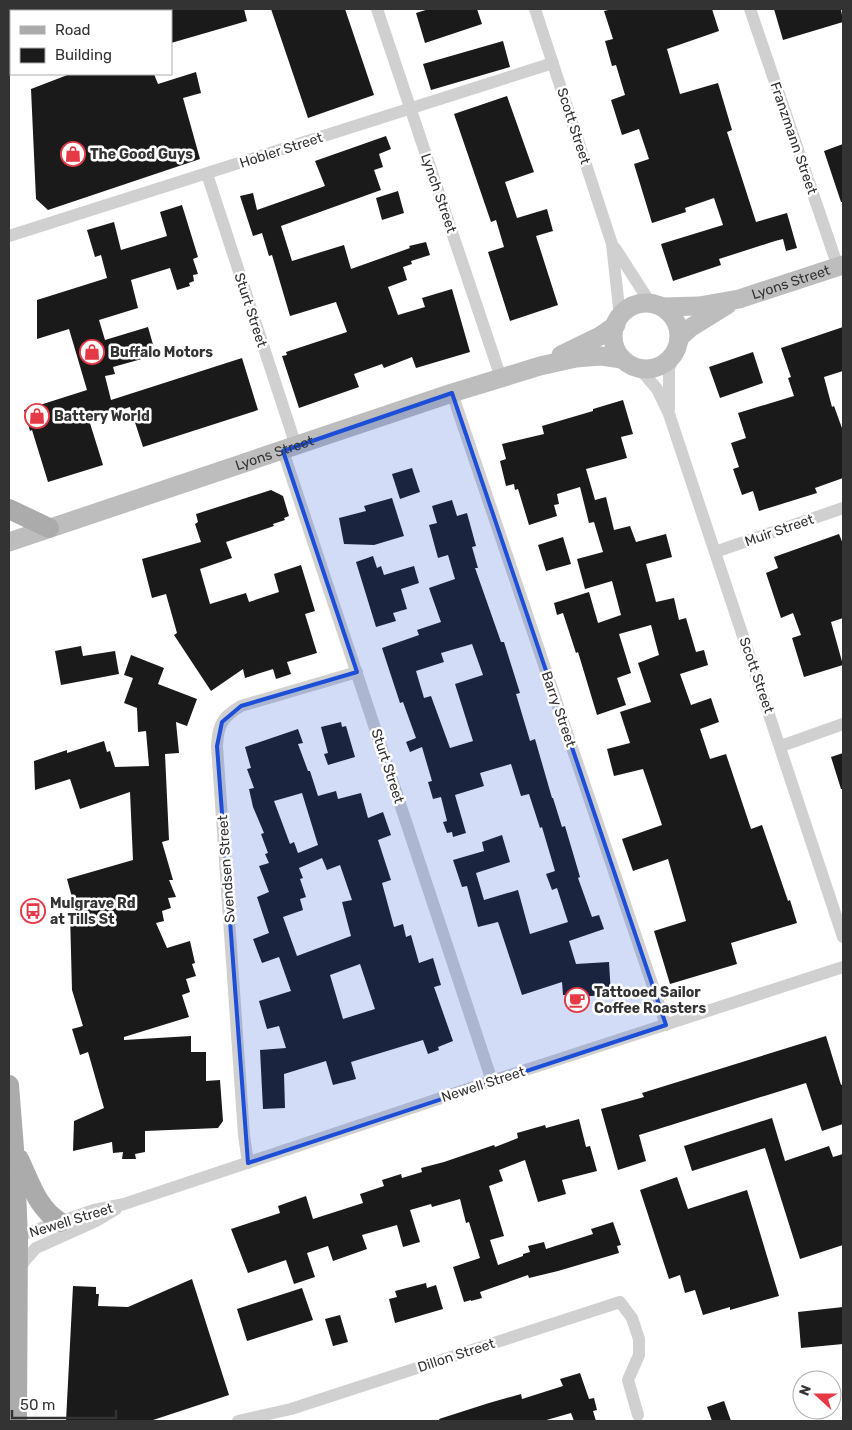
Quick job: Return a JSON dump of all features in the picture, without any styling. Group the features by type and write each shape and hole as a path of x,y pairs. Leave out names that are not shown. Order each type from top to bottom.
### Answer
{"main road":[{"path":"9,509 49,528"},
{"path":"9,1085 14,1148 13,1237 18,1270 17,1421"},
{"path":"14,1148 39,1202 60,1222"}],"street":[{"name":"Lynch Street","path":"378,9 501,378"},
{"name":"Scott Street","path":"535,9 612,244 618,321"},
{"name":"Franzmann Street","path":"750,9 841,266"},
{"name":"Hobler Street","path":"9,236 553,63"},
{"name":"Sturt Street","path":"206,174 358,672 492,1081"},
{"name":"Scott Street","path":"612,244 656,306"},
{"name":"Lyons Street","path":"656,306 699,306 739,299 841,266"},
{"name":"Lyons Street","path":"677,346 690,328 739,299"},
{"path":"634,306 656,306 669,313 675,320 678,328 677,346 668,362 659,367 640,369 622,359 614,342 618,321 626,310 634,306"},
{"name":"Lyons Street","path":"540,366 600,336 618,321"},
{"name":"Scott Street","path":"669,414 669,369 677,346"},
{"name":"Lyons Street","path":"9,542 452,393 540,366 576,358 600,356 622,359"},
{"name":"Scott Street","path":"640,369 657,389 669,414 843,937"},
{"name":"Barry Street","path":"452,393 666,1025"},
{"name":"Muir Street","path":"715,552 843,508"},
{"name":"Svendsen Street","path":"248,1163 243,1125 217,746 218,732 222,722 229,713 241,706 358,672"},
{"path":"781,746 843,724"},
{"name":"Newell Street","path":"13,1237 94,1210 124,1204 492,1081 843,968"},
{"name":"Newell Street","path":"18,1270 36,1248 96,1221 124,1204"},
{"name":"Dillon Street","path":"238,1421 291,1409 620,1302 635,1323 639,1340 639,1355 628,1380 638,1415"},
{"name":"Dillon Street","path":"264,1421 291,1409"}],"highlighted area":[{"path":"452,393 666,1025 248,1163 217,746 222,722 241,706 357,672 283,451"}],"building":[{"path":"244,9 247,21 172,43 171,10"},
{"path":"271,9 345,9 374,95 308,118"},
{"path":"429,9 477,9 482,24 425,43 416,13"},
{"path":"613,9 712,9 719,31 667,49 680,94 718,83 732,130 727,132 756,222 787,213 797,248 786,251 783,239 775,241 719,259 721,265 673,281 661,244 723,225 714,198 685,208 686,212 652,223 634,164 649,159 639,129 622,135 611,100 625,95 616,65 612,66 605,41 613,39 604,11"},
{"path":"774,9 841,9 843,22 783,40"},
{"path":"503,41 510,67 431,90 423,64"},
{"path":"196,72 201,93 183,98 200,159 48,210 36,199 31,89 67,75 154,75 158,84"},
{"path":"507,96 534,172 505,182 517,218 547,209 553,231 536,236 558,305 510,321 488,252 504,247 496,220 491,222 454,114"},
{"path":"386,136 391,149 379,154 383,167 374,170 381,190 281,226 292,261 344,245 351,269 410,248 409,246 426,242 430,255 411,261 412,264 403,267 407,280 388,287 398,315 425,307 422,298 452,289 470,352 416,368 412,357 384,368 382,364 354,374 359,387 299,408 282,356 287,355 286,352 347,332 336,302 290,316 272,255 269,256 262,233 253,236 240,196 253,193 257,210 325,186 315,161"},
{"path":"843,144 843,202 841,202 824,151"},
{"path":"398,191 404,213 382,220 376,198"},
{"path":"182,205 198,257 193,259 198,274 193,275 194,281 189,283 190,286 177,290 170,268 131,280 138,308 99,320 105,340 148,327 156,355 113,367 115,374 105,376 111,400 242,358 258,410 143,447 130,407 89,420 103,465 48,482 24,410 87,390 69,329 37,339 37,300 107,278 101,255 95,257 87,230 114,222 121,250 167,236 160,212"},
{"path":"843,327 843,371 824,377 832,407 834,406 843,431 843,478 815,488 817,493 759,511 753,491 742,495 733,469 739,467 731,443 746,438 738,413 794,396 788,378 791,377 781,348"},
{"path":"753,352 763,383 720,398 709,367"},
{"path":"623,400 633,434 621,437 627,458 586,469 595,500 606,497 614,530 630,526 636,542 666,534 672,557 646,564 656,602 674,598 679,620 686,618 696,652 704,650 708,665 680,674 691,705 711,698 719,722 700,729 710,759 726,754 751,829 762,825 797,923 731,943 737,964 670,984 654,931 686,921 668,859 633,871 622,839 662,825 643,769 614,776 607,749 630,743 620,712 651,702 638,663 659,655 651,625 619,634 631,673 617,678 626,705 597,715 578,652 576,653 563,613 557,615 554,603 589,592 598,623 621,615 612,581 585,589 577,559 603,552 594,522 589,523 580,487 557,494 559,504 554,505 557,516 529,525 518,489 515,490 514,484 506,486 500,461 506,459 502,444 544,434 542,426"},
{"path":"412,468 420,492 400,499 392,474"},
{"path":"271,490 283,496 289,516 284,518 285,520 273,524 274,526 226,542 232,558 200,569 210,604 246,593 249,602 279,592 274,574 301,565 315,611 305,614 317,653 287,662 291,674 276,679 273,669 245,678 243,669 211,691 174,635 177,633 166,594 152,598 142,559 201,542 195,524 198,522 196,514"},
{"path":"392,498 404,536 374,545 344,544 339,518 366,511 364,506"},
{"path":"452,500 457,516 467,513 476,546 472,547 478,568 475,568 501,642 504,642 520,693 516,694 530,741 535,739 562,827 565,826 580,877 578,878 592,917 599,915 604,929 569,941 576,964 609,962 611,995 570,997 569,995 563,995 562,982 522,995 498,922 478,927 467,886 462,887 453,860 484,851 482,842 502,835 510,862 476,873 484,900 518,890 530,934 568,922 557,888 552,890 546,874 555,871 542,827 540,828 529,794 521,796 511,764 480,773 484,786 455,795 466,833 453,837 452,832 447,833 443,822 447,821 441,797 433,799 428,782 432,781 422,747 410,752 406,742 416,738 403,702 400,703 382,648 419,635 417,630 441,622 429,588 455,579 448,555 438,558 429,525 437,523 432,506","holes":["472,644 483,675 455,684 473,741 450,748 431,696 424,698 416,671 444,662 441,653"]},
{"path":"839,534 843,544 843,618 831,622 843,665 804,677 792,638 801,635 793,613 781,618 766,573 778,568 774,557"},
{"path":"563,537 571,564 546,571 538,545"},
{"path":"373,556 377,568 381,566 384,575 414,566 419,583 401,589 407,609 393,613 396,621 376,627 356,562"},
{"path":"81,646 83,656 115,651 119,674 61,685 55,651"},
{"path":"131,655 164,668 158,684 197,699 187,726 176,722 179,753 165,754 169,840 162,842 173,880 169,880 176,897 168,898 171,908 162,911 164,921 156,923 167,948 190,941 195,963 192,964 196,976 186,979 190,992 182,995 189,1017 124,1037 124,1040 191,1036 191,1052 206,1052 206,1081 220,1080 223,1121 218,1128 145,1131 145,1152 135,1154 136,1159 122,1159 123,1152 113,1153 112,1142 73,1151 74,1121 104,1108 88,1052 80,1055 72,1029 83,1026 72,990 70,914 76,912 67,879 133,860 130,792 80,809 70,779 35,790 34,761 67,750 67,753 104,741 107,752 110,751 115,767 149,766 146,731 138,732 137,708 124,703 133,678 124,675"},
{"path":"341,722 342,727 346,726 355,757 328,765 324,754 328,753 321,727"},
{"path":"298,729 303,743 298,744 308,771 310,771 318,796 336,791 338,799 361,793 368,818 383,812 391,835 378,840 391,880 382,883 394,927 403,924 406,937 411,935 419,963 433,958 441,985 434,987 453,1041 438,1047 439,1050 428,1054 423,1040 351,1062 356,1079 333,1085 326,1061 284,1074 285,1108 263,1109 260,1050 286,1048 279,1026 267,1029 259,1001 291,991 279,957 262,963 253,939 269,933 257,897 269,892 259,866 269,863 265,854 268,853 261,834 264,833 253,807 249,789 254,788 247,769 251,768 245,747","holes":["302,793 318,845 298,853 294,842 290,844 274,801","322,858 327,870 340,865 352,900 342,902 351,936 297,956 283,917 303,910 300,899 306,897 300,879 303,878 299,868","360,964 375,1009 343,1019 330,975"]},
{"path":"843,753 843,789 841,789 831,757"},
{"path":"826,1036 841,1085 843,1084 843,1124 822,1131 806,1083 639,1135 646,1161 618,1170 601,1109 644,1097 642,1093"},
{"path":"772,1118 785,1161 829,1146 833,1157 843,1154 843,1245 800,1259 765,1148 692,1171 684,1146"},
{"path":"579,1119 586,1147 590,1146 597,1171 562,1180 566,1194 538,1202 525,1160 499,1170 503,1181 489,1186 504,1236 490,1240 498,1265 530,1252 528,1246 544,1242 546,1249 593,1234 591,1229 613,1222 621,1245 617,1246 619,1253 558,1271 529,1278 528,1275 480,1292 482,1298 464,1302 453,1267 480,1258 469,1222 466,1223 460,1199 432,1207 431,1204 410,1210 420,1242 403,1247 397,1225 362,1235 367,1249 333,1261 328,1246 307,1253 315,1277 294,1284 286,1260 248,1273 231,1229 280,1213 278,1206 306,1196 313,1219 363,1203 360,1194 384,1186 382,1180 401,1174 402,1178 422,1172 421,1168 494,1145 495,1147 518,1138 517,1133 545,1125 546,1128"},
{"path":"677,1177 688,1209 747,1190 779,1296 730,1310 730,1307 703,1315 695,1290 685,1293 680,1275 669,1279 640,1190"},
{"path":"192,1279 229,1395 150,1421 66,1421 73,1286 96,1287 96,1294 99,1294 98,1306 128,1307"},
{"path":"426,1283 427,1288 436,1285 443,1309 395,1323 389,1299 397,1297 395,1291"},
{"path":"302,1288 313,1320 247,1341 237,1309"},
{"path":"843,1307 843,1344 801,1348 798,1312"},
{"path":"340,1315 348,1342 333,1346 325,1319"},
{"path":"580,1373 589,1399 594,1398 597,1410 593,1411 596,1421 574,1421 571,1413 543,1421 440,1421 439,1419 521,1394 522,1399 563,1386 560,1379"},
{"path":"724,1401 731,1421 712,1421 707,1407"}],"place":[{"name":"The Good Guys","path":"73,154"},
{"name":"Buffalo Motors","path":"92,352"},
{"name":"Battery World","path":"37,416"},
{"name":"Mulgrave Rd at Tills St","path":"33,911"},
{"name":"Tattooed Sailor Coffee Roasters","path":"577,1000"}]}
